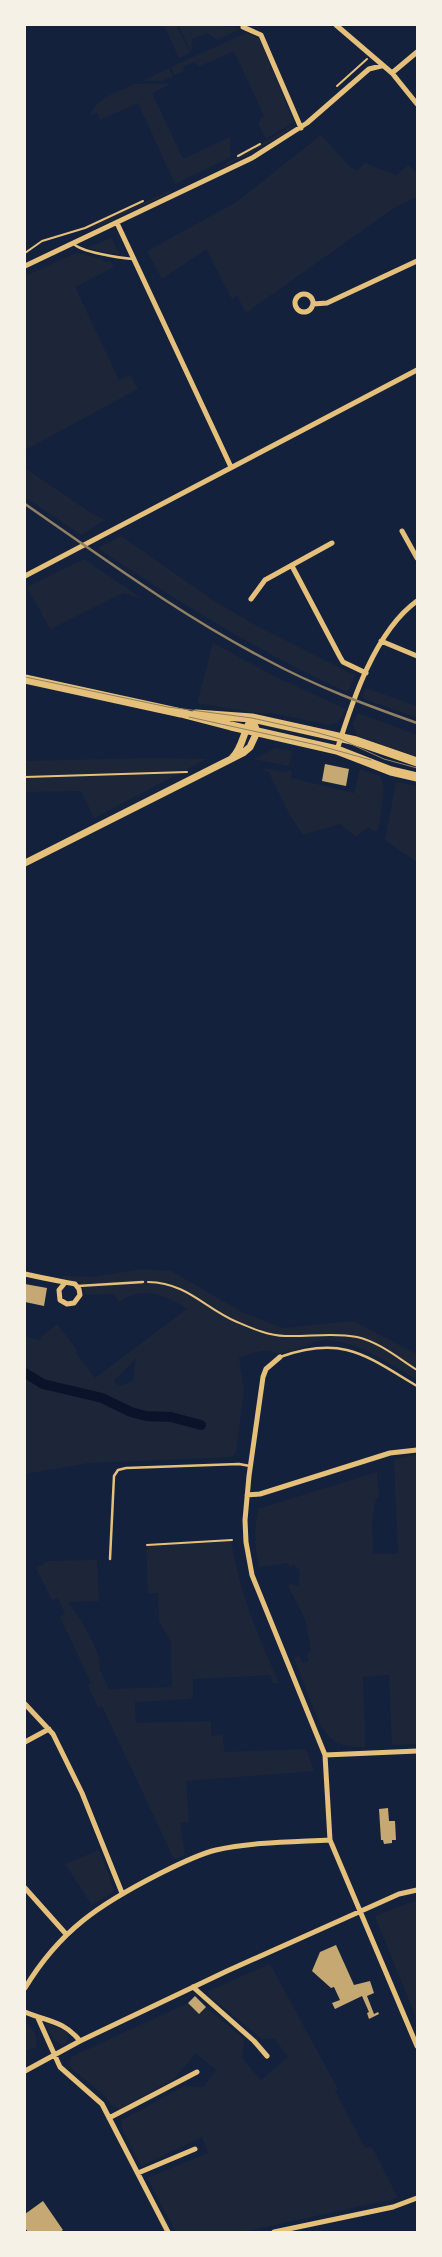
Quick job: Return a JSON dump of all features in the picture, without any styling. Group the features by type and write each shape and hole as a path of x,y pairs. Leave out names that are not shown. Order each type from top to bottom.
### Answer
{"main road":[{"path":"25,679 337,750 391,771 417,777"},
{"path":"181,713 252,718 356,741 417,762"}],"street":[{"path":"336,25 381,66 392,73 417,104"},
{"path":"243,27 261,35 301,128"},
{"path":"392,73 417,52"},
{"path":"25,266 222,174 301,128 369,69 381,66"},
{"path":"117,223 231,467"},
{"path":"313,304 327,302 417,260"},
{"path":"25,576 417,370"},
{"path":"402,531 417,558"},
{"path":"251,599 262,582 332,543"},
{"path":"292,566 340,658 366,673"},
{"path":"337,750 366,673 381,642 396,620 417,601"},
{"path":"381,642 397,650 417,656"},
{"path":"231,758 238,750 244,729 252,718"},
{"path":"25,863 249,749 257,732 252,718"},
{"path":"25,1274 78,1286 79,1298 74,1303 67,1304 59,1297 59,1290 64,1284"},
{"path":"280,1357 266,1369 263,1378 250,1466 246,1542 252,1574 325,1755 330,1840 417,2046"},
{"path":"247,1495 260,1494 390,1454 417,1450"},
{"path":"25,1704 49,1729 82,1793 122,1893"},
{"path":"25,1742 49,1729"},
{"path":"325,1755 417,1751"},
{"path":"25,1988 36,1971 66,1934 92,1912 122,1893 183,1863 213,1851 237,1846 330,1840"},
{"path":"25,1888 66,1934"},
{"path":"25,2072 54,2054 193,1987 399,1894 417,1890"},
{"path":"193,1987 254,2041 267,2056"},
{"path":"25,2012 38,2018 48,2019 72,2030 80,2041"},
{"path":"38,2018 60,2067 98,2099 110,2118 168,2232"},
{"path":"110,2118 197,2072"},
{"path":"138,2174 195,2150"},
{"path":"274,2232 393,2207 417,2198"}],"lane":[{"path":"73,243 76,247 86,250 133,259"},
{"path":"78,1286 143,1282"},
{"path":"280,1357 317,1347 351,1349 365,1355 417,1386"},
{"path":"110,1559 114,1476 118,1470 126,1468 238,1464 250,1466"}],"path":[{"path":"332,91 371,56"},
{"path":"235,158 262,142"},
{"path":"25,253 42,240 85,228 143,201"},
{"path":"25,777 187,772"},
{"path":"143,1282 169,1284 188,1291 236,1322 267,1333 283,1336 344,1335 372,1342 417,1370"},
{"path":"147,1545 232,1540"}],"shaded area":[{"path":"164,25 176,25 190,53 179,58"},
{"path":"178,25 242,28 217,40 207,33 192,39 191,52"},
{"path":"246,33 259,38 294,122 266,139 258,123 261,121 260,118 264,116 234,51 198,67 195,62 183,67 184,71 174,75 171,67"},
{"path":"169,68 173,76 162,81 142,81"},
{"path":"135,84 171,84 152,93 183,159 230,137 231,157 175,184 138,103 100,120 97,113 90,116 93,109 102,100"},
{"path":"294,125 284,134 227,166 225,164"},
{"path":"321,135 350,167 358,170 365,163 396,175 409,165 417,174 417,197 395,207 246,313 237,296 232,299 206,249 162,279 147,251 235,203"},
{"path":"169,191 170,193 93,229 92,226"},
{"path":"111,238 121,255 86,248"},
{"path":"76,253 103,259 103,261 110,261 114,267 75,287 119,380 130,375 138,389 25,450 25,276"},
{"path":"25,468 91,513 105,520 81,535 25,497"},
{"path":"121,536 214,601 257,626 350,673 356,674 347,692 314,677 251,643 158,588 98,548"},
{"path":"84,559 143,599 123,593 50,629 27,587"},
{"path":"213,643 274,676 346,709 338,722 330,725 271,713 264,714 197,703"},
{"path":"366,688 417,706 417,718 362,698"},
{"path":"358,713 417,735 417,757 358,737 352,724"},
{"path":"276,748 292,751 289,766 253,759"},
{"path":"151,758 207,759 94,818 81,791 25,792 25,761"},
{"path":"263,768 284,772 292,770 291,778 354,793 360,769 380,776 384,787 379,828 375,832 368,827 356,837 340,824 303,835 291,817 269,773"},
{"path":"396,782 417,786 417,862 385,840"},
{"path":"143,1269 171,1271 244,1313 282,1328 353,1321 417,1354 417,1380 367,1351 338,1341 324,1340 280,1353 255,1352 239,1358 244,1391 236,1452 232,1457 89,1463 25,1474 25,1337 40,1340 57,1324 95,1378 187,1309 171,1300 154,1294 137,1294 119,1302 114,1294 86,1295 80,1282 64,1281 62,1278 63,1276 93,1277","holes":["136,1358 133,1381 121,1386 113,1382"]},
{"path":"417,1455 417,1744 392,1745 389,1675 363,1677 365,1747 343,1745 329,1736 319,1722 294,1658 299,1656 303,1663 309,1661 307,1654 311,1651 305,1619 288,1586 290,1583 299,1587 300,1571 294,1564 289,1567 288,1563 259,1567 255,1538 258,1509 377,1472 379,1498 376,1499 372,1521 373,1554 398,1553 394,1459"},
{"path":"231,1540 244,1595 279,1683 272,1683 271,1675 193,1679 193,1696 190,1699 135,1702 136,1723 211,1721 211,1736 223,1735 224,1752 306,1749 314,1771 186,1781 189,1822 180,1823 185,1855 174,1859 102,1706 98,1708 88,1685 91,1683 60,1617 65,1614 58,1598 52,1600 36,1568 48,1561 97,1560 99,1601 68,1602 81,1620 95,1647 100,1670 109,1689 172,1687 171,1642 159,1621 158,1593 148,1593 146,1543"},
{"path":"99,1850 114,1889 112,1893 92,1905 65,1864"},
{"path":"417,1900 417,2020 375,1916"},
{"path":"270,1964 338,2089 335,2091 365,2148 372,2147 398,2198 243,2232 176,2232 147,2178 208,2153 202,2137 141,2166 121,2126 122,2120 184,2086 203,2087 216,2070 196,2053 175,2078 120,2109 111,2105 105,2096 71,2068 69,2063 71,2057 188,2003 198,2014 206,2007 244,2039 242,2058 261,2080 288,2057 275,2039 262,2039 209,1996 208,1991"},
{"path":"25,2022 35,2033 36,2048 25,2050"},
{"path":"47,2023 68,2032 67,2043 62,2045 55,2041 45,2025"}],"building":[{"path":"325,764 349,769 346,786 322,781"},
{"path":"25,1284 47,1288 44,1306 25,1302"},
{"path":"388,1808 389,1821 395,1821 396,1840 392,1840 392,1843 384,1844 383,1840 381,1840 379,1809"},
{"path":"336,1945 354,1985 370,1981 374,1993 367,1996 374,2014 378,2012 379,2014 369,2019 367,2013 369,2012 362,1996 335,2009 332,2003 340,2000 334,1987 331,1988 312,1971 320,1952"},
{"path":"195,1996 206,2007 199,2014 188,2003"},
{"path":"43,2201 63,2230 60,2232 28,2232 25,2228 25,2214"}],"waterway":[{"path":"25,1373 43,1384 102,1398 131,1412 146,1416 171,1417 201,1425"}],"tram line":[{"path":"25,677 168,707 252,718 315,732 340,739 384,759 417,768"},
{"path":"189,717 317,745 371,760"}],"railway":[{"path":"25,504 143,586 235,643 322,687 417,723"}]}
